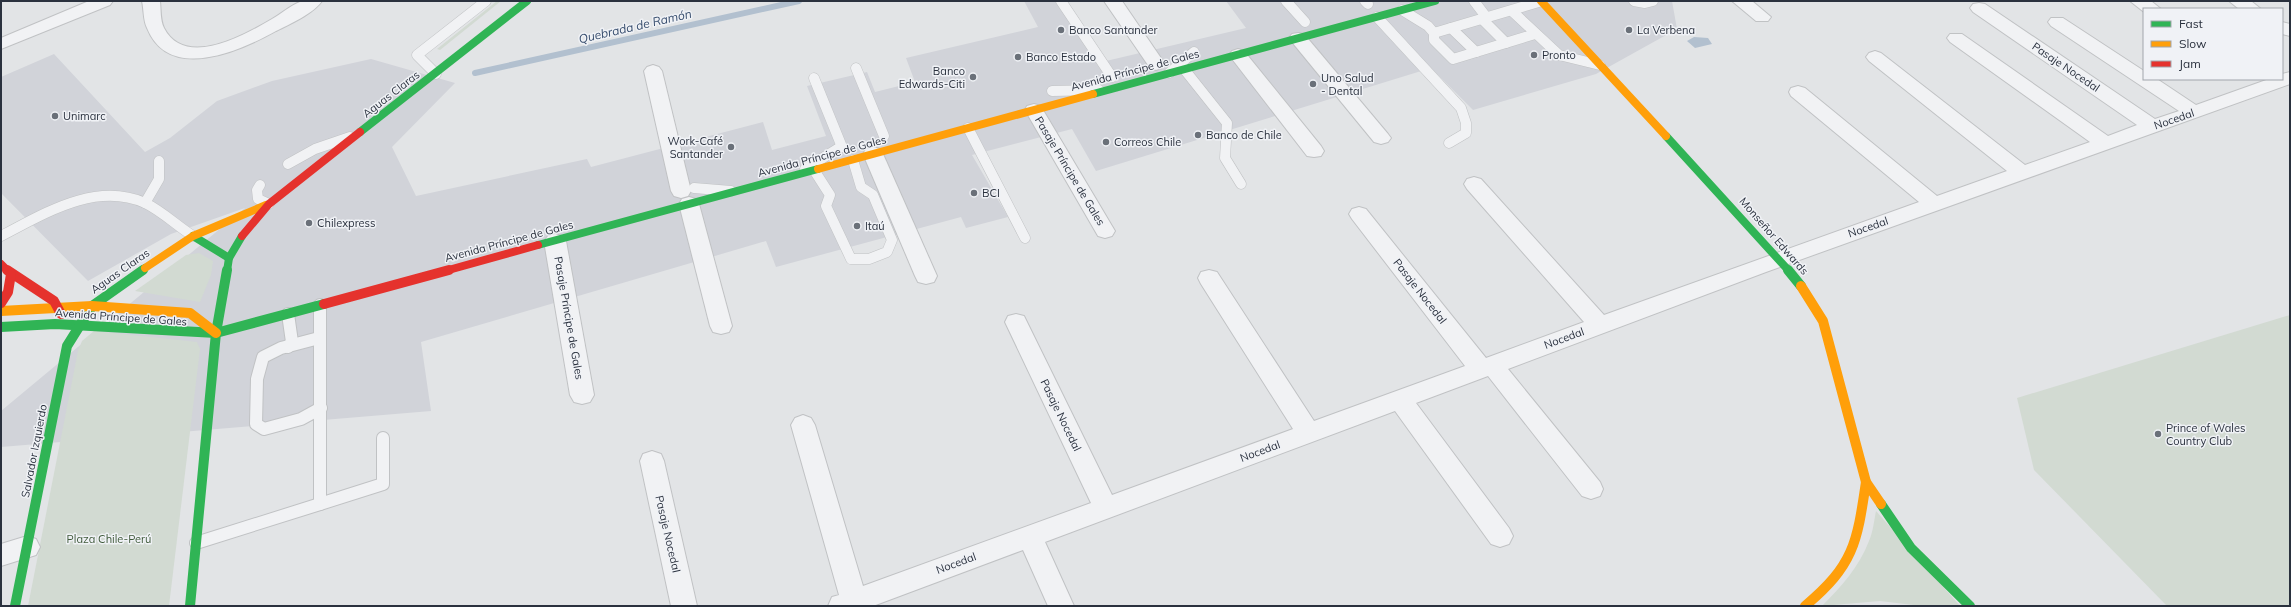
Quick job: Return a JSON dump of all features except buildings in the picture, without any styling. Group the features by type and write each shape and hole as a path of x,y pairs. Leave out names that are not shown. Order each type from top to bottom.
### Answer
{"street":[{"path":"1,44 104,1"},
{"path":"151,1 156,30 162,39 176,50 190,55 204,54 260,34 313,1"},
{"name":"Aguas Claras","path":"216,333 223,281 229,258 242,237 269,204 359,135 527,1"},
{"path":"1113,1 1162,69"},
{"name":"Avenida Príncipe de Gales","path":"1,327 80,324 177,334 216,333 555,241 688,195 735,192 1108,90 1162,69 1184,69 1238,55 1301,30 1377,17 1435,1"},
{"name":"Monseñor Edwards","path":"1542,1 1780,259 1810,299 1823,321 1866,482 1911,548 1970,606"},
{"path":"1740,1 1762,17"},
{"path":"2139,1 2150,8"},
{"path":"2238,1 2250,8"},
{"name":"Pasaje Nocedal","path":"1979,8 2153,126"},
{"path":"2056,22 2143,79"},
{"path":"1301,30 1381,138"},
{"path":"1956,38 2106,144"},
{"path":"1238,55 1314,151"},
{"path":"1870,60 2017,175"},
{"path":"653,71 688,195 721,326"},
{"path":"2145,80 2194,112"},
{"name":"Nocedal","path":"850,604 1029,536 1600,325 1780,259 2106,144 2277,80"},
{"path":"1798,92 1934,204"},
{"name":"Pasaje Príncipe de Gales","path":"1034,110 1105,231"},
{"path":"873,154 926,276"},
{"path":"1474,184 1600,325"},
{"name":"Aguas Claras","path":"92,306 146,266 193,236 269,204"},
{"name":"Pasaje Nocedal","path":"1359,214 1591,489"},
{"path":"193,236 229,258"},
{"name":"Pasaje Príncipe de Gales","path":"555,241 582,395"},
{"path":"1,264 11,274 54,301 66,324 67,346"},
{"path":"1,302 8,292 11,274"},
{"path":"1209,278 1309,432"},
{"name":"Avenida Príncipe de Gales","path":"1,311 92,306 190,313 216,333"},
{"name":"Salvador Izquierdo","path":"15,606 67,346 92,306"},
{"name":"Pasaje Nocedal","path":"1016,322 1106,508"},
{"path":"190,606 216,333"},
{"path":"1399,399 1500,536"},
{"path":"803,425 850,604"},
{"name":"Pasaje Nocedal","path":"652,462 684,606"},
{"path":"1805,606 1831,582 1846,559 1856,535 1866,482"},
{"path":"1029,536 1061,606"},
{"path":"1,555 27,547"}],"lane":[{"path":"436,74 417,54 486,1"},
{"path":"1061,1 1112,77"},
{"path":"1286,1 1301,30"},
{"path":"1474,1 1484,19 1506,43"},
{"path":"1431,30 1451,28 1542,1"},
{"path":"1634,1 1645,3 1653,1"},
{"path":"1402,10 1431,30 1434,40 1453,59 1535,34"},
{"path":"1512,11 1559,55 1570,59 1601,65"},
{"path":"1377,17 1461,108 1466,123 1466,133 1449,143"},
{"path":"1451,28 1476,52"},
{"path":"1162,69 1178,64 1194,52"},
{"path":"856,68 884,136"},
{"path":"1184,69 1227,123 1228,127 1223,153 1225,160 1242,184"},
{"path":"796,175 840,148 814,78"},
{"path":"1052,92 1108,90"},
{"path":"968,128 1025,238"},
{"path":"288,164 315,149 359,135"},
{"path":"814,170 830,195 826,206 837,233 843,239 851,258 862,260 887,252 891,247 892,240 873,195 861,187 852,160"},
{"path":"145,204 159,179 159,161"},
{"path":"260,185 257,190 258,199 269,204"},
{"path":"688,195 735,192"},
{"path":"1,236 61,207 101,194 124,195 145,204 193,236"},
{"path":"320,305 320,504"},
{"path":"288,314 292,342 288,347"},
{"path":"319,338 270,352 263,357 260,363 256,424 264,428 302,418 321,408"},
{"path":"196,543 383,484 383,438"}],"shaded area":[{"path":"1024,1 1066,1 1106,61 1246,28 1226,1 1672,1 1677,29 1596,74 1473,110 1431,68 1096,171 1072,129 972,155 1008,217 966,228 961,217 776,267 766,241 421,342 431,411 1,447 1,411 245,208 171,234 88,281 1,193 1,77 54,54 145,152 170,138 217,101 272,81 371,59 455,83 392,147 416,196 587,159 591,167 763,122 772,150 826,136 807,86 867,72 875,92 915,82 906,58 1038,27"}],"green space":[{"path":"497,1 501,1 440,50 437,49"},
{"path":"199,253 213,261 211,275 200,302 135,291 186,255"},
{"name":"Prince of Wales Country Club","path":"2290,315 2290,606 2167,606 2034,470 2017,398"},
{"name":"Plaza Chile-Perú","path":"94,331 197,342 200,349 169,606 28,606 78,351 82,341"},
{"path":"1876,511 1960,606 1922,606 1880,601 1822,606 1843,584 1855,568 1870,538"}],"water":[{"path":"1694,37 1708,38 1712,44 1695,48 1687,41"}],"waterway":[{"name":"Quebrada de Ramón","path":"475,73 799,1"}],"traffic: fast":[{"path":"360,132 527,1"},
{"path":"1093,94 1435,1"},
{"path":"1666,136 1780,259 1801,286"},
{"path":"538,245 818,169"},
{"path":"193,236 229,258"},
{"path":"190,606 216,333 229,258 242,236"},
{"path":"15,606 67,346 92,306 145,268"},
{"path":"1,327 55,324 216,333 324,304"},
{"path":"1881,504 1911,548 1970,606"}],"traffic: slow":[{"path":"1541,1 1666,136"},
{"path":"818,169 1093,94"},
{"path":"145,268 193,236 266,205"},
{"path":"1801,286 1823,321 1866,482 1881,504"},
{"path":"1,311 92,306 190,313 216,333"},
{"path":"1805,606 1839,574 1851,553 1858,530 1866,482"}],"traffic: jam":[{"path":"242,236 269,204 360,132"},
{"path":"324,304 538,245"},
{"path":"1,264 11,274 54,301 61,314"},
{"path":"1,303 8,292 11,274"}],"place":[{"name":"Banco Santander","path":"1061,30"},
{"name":"La Verbena","path":"1629,30"},
{"name":"Pronto","path":"1534,55"},
{"name":"Banco Estado","path":"1018,57"},
{"name":"Banco Edwards-Citi","path":"973,77"},
{"name":"Uno Salud - Dental","path":"1313,84"},
{"name":"Unimarc","path":"55,116"},
{"name":"Banco de Chile","path":"1198,135"},
{"name":"Correos Chile","path":"1106,142"},
{"name":"Work-Café Santander","path":"731,147"},
{"name":"BCI","path":"974,193"},
{"name":"Chilexpress","path":"309,223"},
{"name":"Itaú","path":"857,226"},
{"name":"Prince of Wales Country Club","path":"2158,434"}]}
